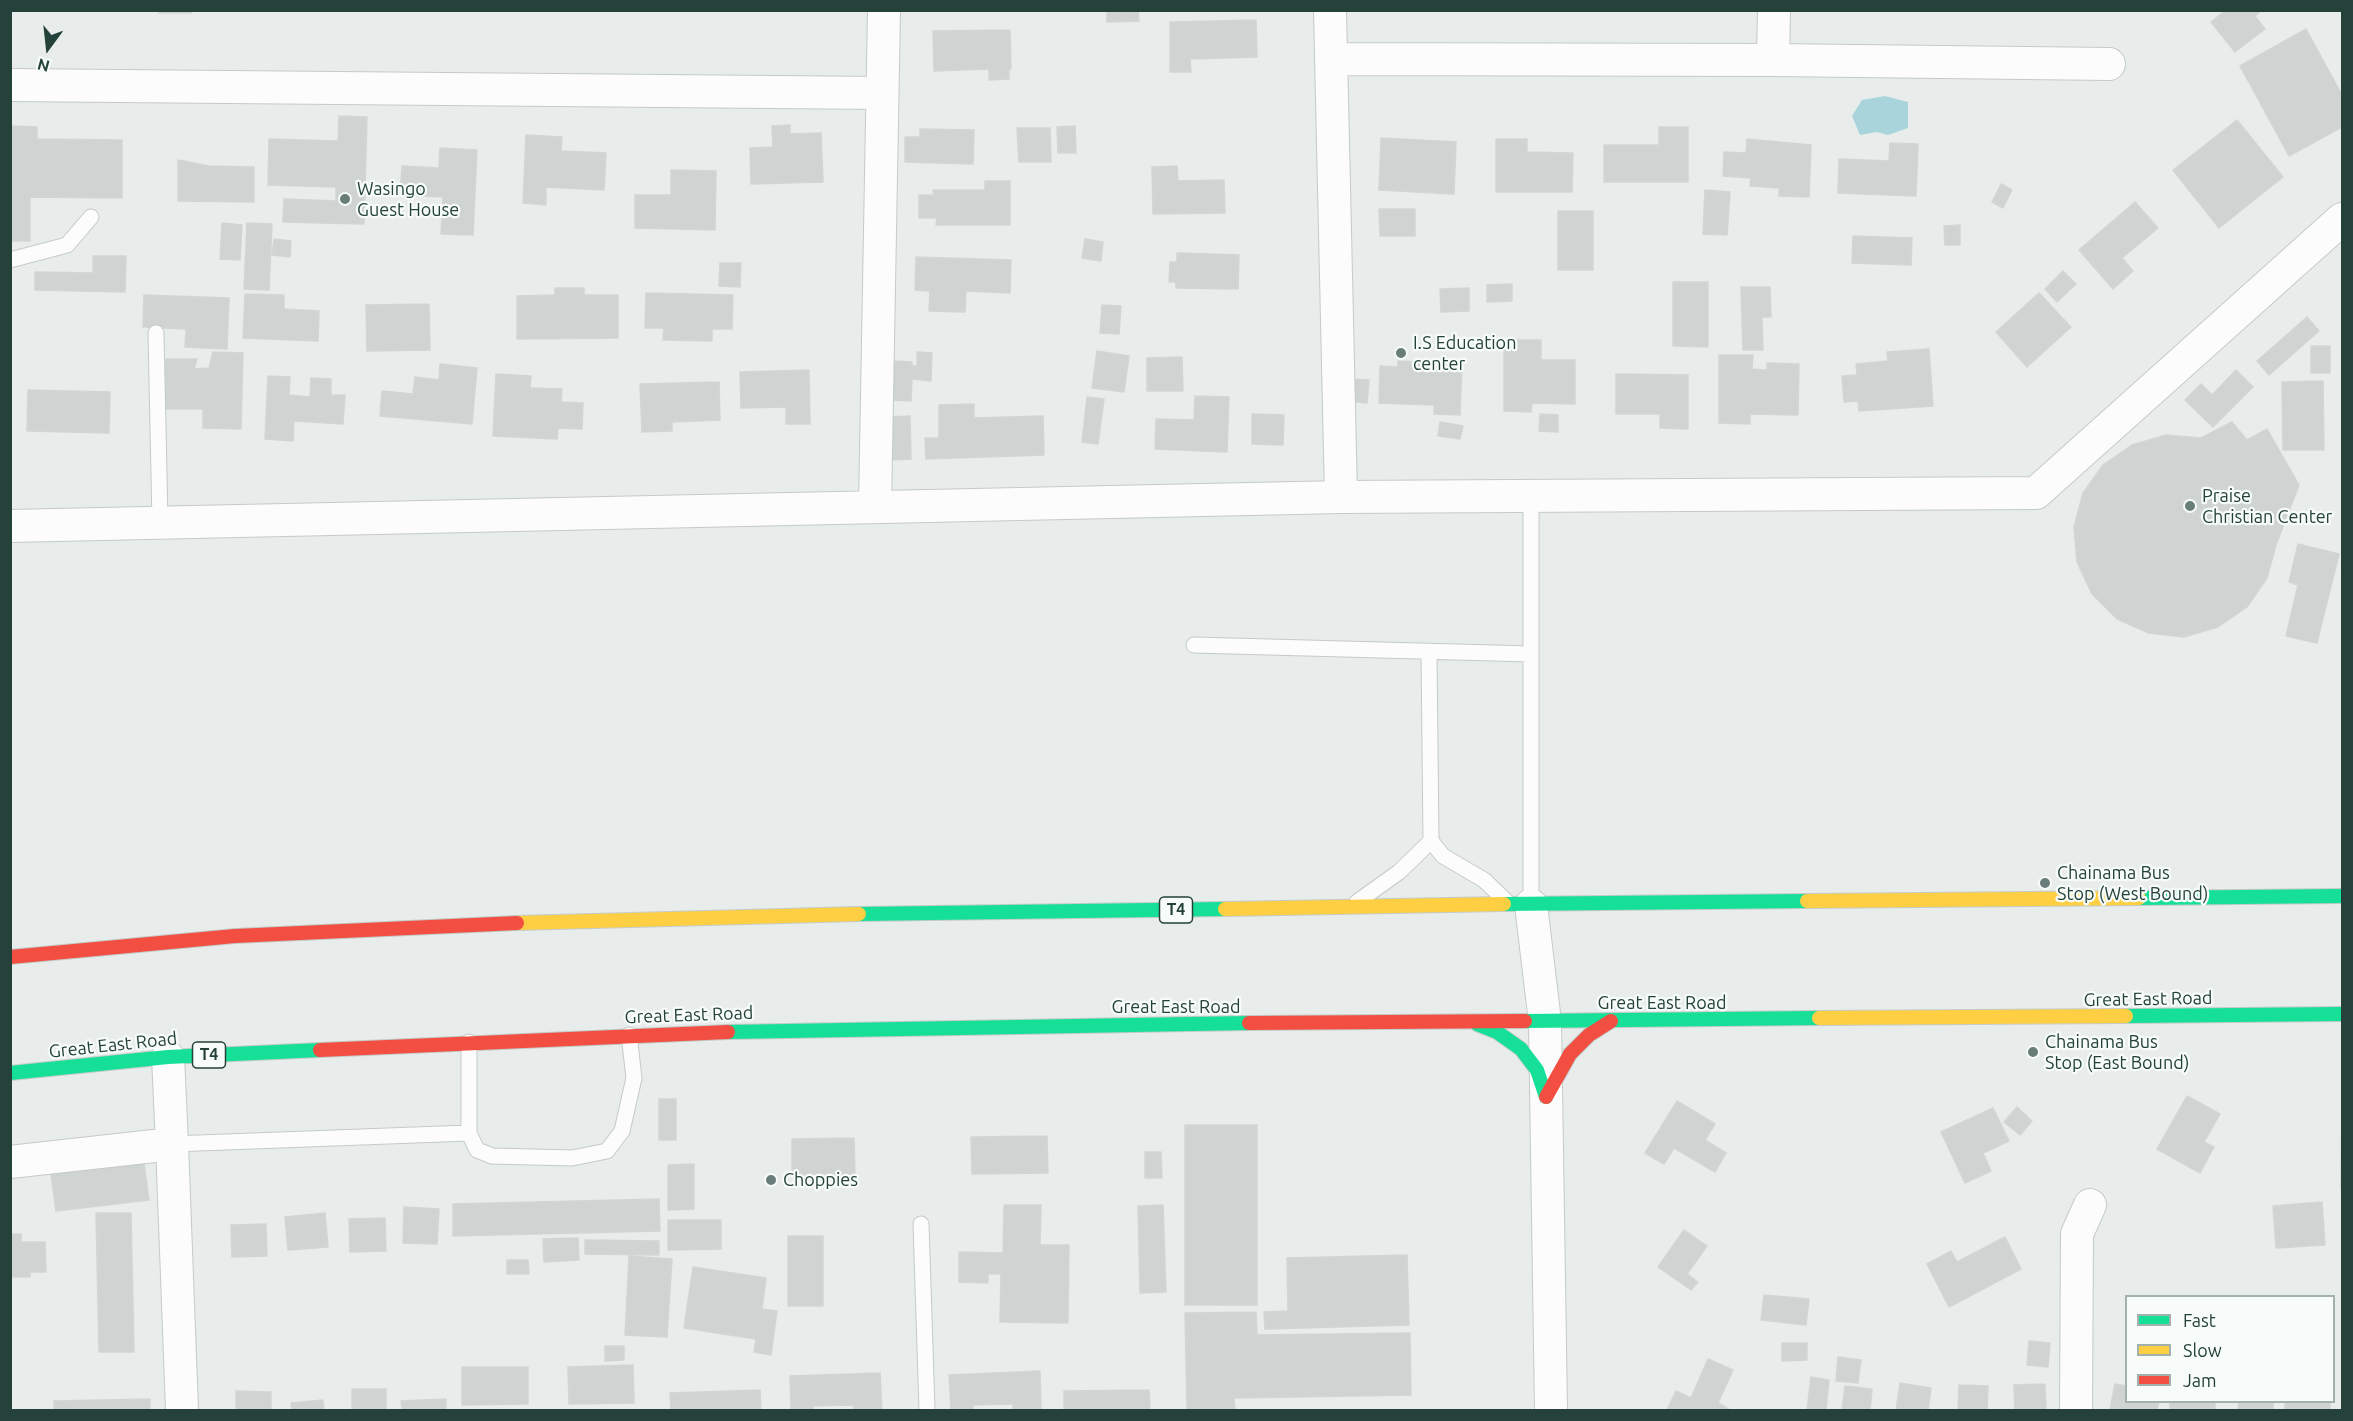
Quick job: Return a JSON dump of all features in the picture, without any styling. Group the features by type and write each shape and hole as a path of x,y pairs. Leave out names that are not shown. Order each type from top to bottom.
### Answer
{"main road":[{"name":"T4","path":"10,957 235,936 427,926 765,916 2343,896"},
{"name":"Great East Road","path":"10,1073 168,1057 628,1035 1042,1025 2343,1014"},
{"path":"1546,1097 1570,1054 1589,1035 1611,1021"},
{"path":"1471,1023 1497,1032 1521,1049 1537,1070 1546,1097"}],"street":[{"path":"875,507 884,10"},
{"path":"1330,10 1341,497"},
{"path":"1773,60 1774,10"},
{"path":"1331,59 1773,60 2109,64"},
{"path":"10,85 882,93"},
{"path":"10,526 1341,497 2036,493 2343,219"},
{"path":"1521,905 1545,1022 1551,1410"},
{"path":"168,1057 182,1410"},
{"path":"10,1162 172,1144"},
{"path":"2076,1410 2077,1234 2090,1205"}],"lane":[{"path":"10,260 66,245 91,217"},
{"path":"156,333 160,522"},
{"path":"1521,905 1531,654 1531,497"},
{"path":"1194,645 1531,654"},
{"path":"1429,651 1431,841 1443,856 1521,905"},
{"path":"1350,908 1399,872 1431,841"},
{"path":"469,1042 469,1133 477,1150 492,1156 572,1158 607,1150 622,1131 634,1078 628,1035"},
{"path":"172,1144 469,1133"},
{"path":"921,1224 927,1410"}],"water":[{"path":"1885,96 1908,102 1908,128 1888,135 1877,132 1860,135 1852,116 1862,100"}],"building":[{"path":"159,10 191,10 191,13 159,13"},
{"path":"1107,10 1138,10 1139,21 1107,22"},
{"path":"2226,10 2262,10 2255,16 2265,29 2235,52 2211,22"},
{"path":"1256,20 1257,57 1190,59 1191,72 1170,72 1170,22"},
{"path":"2306,29 2342,95 2342,127 2289,156 2240,66"},
{"path":"1010,30 1009,79 989,80 989,69 934,71 933,31"},
{"path":"339,116 367,117 364,224 283,222 284,199 336,201 336,187 268,185 269,139 338,141"},
{"path":"2237,120 2283,177 2219,228 2173,170"},
{"path":"790,125 790,134 821,133 823,182 751,184 750,148 773,147 772,126"},
{"path":"10,126 37,127 37,139 122,140 122,198 30,197 30,241 10,241"},
{"path":"1075,126 1076,153 1058,153 1057,127"},
{"path":"1659,127 1688,127 1688,182 1604,182 1604,145 1659,145"},
{"path":"1017,128 1050,128 1051,162 1019,162"},
{"path":"920,129 974,130 973,164 905,162 905,137 920,137"},
{"path":"526,135 562,137 561,151 606,153 604,190 546,187 546,205 523,203"},
{"path":"1381,138 1456,142 1454,194 1379,190"},
{"path":"1496,139 1527,139 1527,152 1573,153 1572,192 1496,192"},
{"path":"1747,139 1811,145 1809,197 1779,196 1779,188 1750,186 1751,178 1723,176 1724,152 1746,153"},
{"path":"1890,143 1918,144 1916,196 1838,193 1839,159 1889,161"},
{"path":"440,148 477,150 473,235 441,234 443,197 400,195 402,166 439,168"},
{"path":"178,160 209,166 254,167 254,202 178,201"},
{"path":"1177,166 1178,181 1224,180 1225,213 1153,214 1152,167"},
{"path":"671,170 716,171 715,230 635,228 635,195 671,195"},
{"path":"985,181 1010,181 1010,225 936,225 937,218 919,218 919,195 934,195 933,190 985,190"},
{"path":"2001,184 2012,190 2003,208 1992,202"},
{"path":"1705,190 1730,192 1727,235 1703,234"},
{"path":"2135,202 2158,228 2122,258 2133,271 2113,289 2079,250"},
{"path":"1379,209 1415,209 1415,236 1380,236"},
{"path":"1558,211 1593,211 1593,270 1558,270"},
{"path":"222,223 242,225 240,260 220,259"},
{"path":"247,223 272,224 269,290 244,289"},
{"path":"1960,225 1960,245 1945,245 1944,226"},
{"path":"1853,236 1912,238 1911,265 1852,263"},
{"path":"274,239 291,241 290,257 272,255"},
{"path":"1085,239 1103,242 1101,261 1082,258"},
{"path":"1177,253 1239,255 1238,289 1176,288 1176,282 1169,282 1170,262 1177,262"},
{"path":"93,256 126,256 125,292 35,290 35,272 93,273"},
{"path":"916,257 1011,260 1010,293 966,291 965,312 929,311 930,291 915,290"},
{"path":"720,263 741,263 740,287 719,286"},
{"path":"2063,271 2076,284 2057,302 2045,289"},
{"path":"1673,282 1708,282 1708,347 1673,346"},
{"path":"1512,284 1512,301 1487,302 1487,285"},
{"path":"1741,287 1770,287 1771,317 1762,317 1763,350 1743,350"},
{"path":"555,288 584,288 584,295 618,295 618,338 517,339 517,296 555,295"},
{"path":"1469,288 1469,311 1441,312 1440,289"},
{"path":"646,293 733,295 732,329 712,329 712,341 663,340 664,328 645,328"},
{"path":"2039,293 2071,327 2027,367 1996,332"},
{"path":"245,294 284,295 284,309 319,311 318,341 243,338"},
{"path":"144,295 229,298 227,349 185,347 186,329 143,327"},
{"path":"429,304 430,350 367,351 366,305"},
{"path":"1102,305 1121,306 1119,334 1100,333"},
{"path":"2307,317 2319,331 2269,375 2257,361"},
{"path":"1504,340 1541,340 1541,360 1575,360 1575,404 1532,403 1531,412 1504,411"},
{"path":"2311,346 2330,346 2330,373 2311,373"},
{"path":"1929,349 1933,406 1859,411 1858,401 1844,402 1842,376 1857,375 1856,364 1888,361 1887,352"},
{"path":"1097,351 1129,356 1124,392 1092,388"},
{"path":"213,352 243,353 241,429 203,428 203,409 165,409 166,359 197,359 194,369 209,368"},
{"path":"917,352 932,353 931,381 912,379 911,401 890,400 891,361 912,362 912,366 917,366"},
{"path":"1719,355 1753,355 1752,369 1767,370 1767,363 1799,364 1798,415 1750,414 1750,424 1719,423"},
{"path":"1182,357 1183,391 1147,391 1147,358"},
{"path":"1398,361 1462,364 1460,415 1434,414 1434,405 1379,403 1380,366 1398,367"},
{"path":"440,364 477,368 472,424 380,416 382,391 413,394 415,377 439,380"},
{"path":"809,370 810,424 786,424 786,407 741,408 740,372"},
{"path":"2236,370 2253,387 2213,427 2185,400 2201,384 2212,395"},
{"path":"496,374 531,376 530,388 562,389 561,402 583,403 582,429 558,428 557,439 493,436"},
{"path":"1616,374 1688,375 1688,429 1660,428 1660,414 1616,414"},
{"path":"268,376 290,377 289,395 310,397 311,378 331,379 331,395 345,395 343,424 294,421 293,441 265,439"},
{"path":"1348,379 1369,380 1367,403 1346,401"},
{"path":"2323,381 2324,450 2283,450 2282,382"},
{"path":"719,382 720,420 672,422 672,431 642,432 640,384"},
{"path":"28,390 110,392 109,433 27,431"},
{"path":"1195,396 1229,397 1227,452 1155,449 1156,419 1194,420"},
{"path":"1087,397 1104,399 1098,444 1082,442"},
{"path":"974,404 974,418 1043,416 1044,455 926,459 925,438 939,438 939,405"},
{"path":"1252,414 1284,415 1283,445 1252,444"},
{"path":"1540,414 1558,415 1558,432 1539,431"},
{"path":"910,416 911,459 891,460 890,417"},
{"path":"1440,422 1463,426 1460,439 1438,436"},
{"path":"2232,422 2247,440 2267,429 2299,485 2276,545 2267,578 2247,607 2218,627 2184,637 2149,633 2117,619 2092,594 2077,562 2074,527 2083,493 2103,465 2132,445 2166,435 2201,438"},
{"path":"2298,544 2339,554 2317,643 2286,636 2298,585 2289,582"},
{"path":"2342,1089 2342,1189 2341,1189"},
{"path":"2187,1096 2220,1114 2204,1142 2214,1147 2200,1173 2157,1149"},
{"path":"659,1099 676,1099 676,1140 659,1140"},
{"path":"1677,1101 1715,1124 1705,1140 1726,1153 1715,1172 1674,1148 1664,1164 1645,1153"},
{"path":"2017,1107 2032,1121 2020,1135 2004,1122"},
{"path":"1993,1108 2009,1141 1983,1153 1991,1171 1965,1183 1941,1132"},
{"path":"1185,1125 1257,1125 1257,1305 1185,1305"},
{"path":"1047,1136 1048,1173 972,1174 971,1137"},
{"path":"854,1138 855,1175 792,1176 792,1139"},
{"path":"1145,1152 1161,1152 1162,1178 1145,1178"},
{"path":"144,1163 149,1200 56,1211 51,1174"},
{"path":"694,1164 694,1209 668,1210 668,1165"},
{"path":"659,1199 660,1231 453,1236 453,1204"},
{"path":"2322,1202 2325,1245 2276,1248 2273,1206"},
{"path":"1004,1205 1041,1205 1040,1245 1069,1245 1068,1323 1000,1322 1001,1274 988,1274 988,1283 959,1282 959,1252 1003,1253"},
{"path":"1163,1205 1166,1292 1140,1293 1138,1206"},
{"path":"404,1207 439,1209 437,1244 403,1243"},
{"path":"96,1213 131,1213 134,1352 99,1352"},
{"path":"325,1213 328,1247 288,1250 285,1217"},
{"path":"385,1218 386,1251 350,1252 349,1219"},
{"path":"668,1220 721,1220 721,1249 668,1250"},
{"path":"266,1224 267,1256 232,1257 231,1225"},
{"path":"1684,1230 1707,1246 1687,1274 1698,1282 1691,1290 1658,1267"},
{"path":"10,1234 21,1234 21,1242 45,1242 46,1272 30,1272 30,1277 10,1277"},
{"path":"788,1236 823,1236 823,1306 788,1306"},
{"path":"2005,1237 2021,1269 1949,1307 1927,1264 1951,1251 1957,1262"},
{"path":"578,1238 579,1260 544,1262 543,1239"},
{"path":"585,1240 659,1241 659,1255 585,1254"},
{"path":"1407,1255 1409,1325 1265,1329 1264,1312 1288,1311 1287,1258"},
{"path":"629,1256 672,1259 667,1337 625,1335"},
{"path":"507,1260 528,1260 529,1274 507,1274"},
{"path":"693,1267 766,1278 762,1309 777,1311 771,1355 754,1352 756,1339 684,1328"},
{"path":"1764,1295 1809,1299 1806,1325 1761,1320"},
{"path":"1256,1312 1257,1335 1410,1333 1411,1395 1234,1398 1235,1410 1187,1410 1185,1313"},
{"path":"2029,1341 2050,1343 2048,1367 2027,1365"},
{"path":"1782,1343 1807,1343 1807,1360 1782,1361"},
{"path":"605,1346 624,1346 624,1360 605,1361"},
{"path":"1838,1357 1861,1360 1858,1383 1836,1381"},
{"path":"1708,1359 1733,1370 1718,1403 1730,1410 1667,1410 1676,1391 1691,1398"},
{"path":"633,1365 634,1403 569,1404 568,1367"},
{"path":"462,1367 528,1367 528,1404 462,1405"},
{"path":"1040,1371 1041,1410 1013,1410 1013,1404 973,1405 973,1410 951,1410 949,1375"},
{"path":"880,1373 882,1410 854,1410 853,1405 813,1406 813,1410 791,1410 790,1376"},
{"path":"1811,1377 1829,1380 1826,1410 1807,1410"},
{"path":"1900,1383 1931,1388 1928,1410 1896,1410"},
{"path":"2045,1384 2046,1410 2015,1410 2014,1385"},
{"path":"2115,1384 2125,1386 2125,1403 2159,1403 2157,1410 2110,1410"},
{"path":"1959,1385 1988,1386 1987,1410 1958,1410"},
{"path":"1845,1386 1872,1389 1870,1410 1842,1410"},
{"path":"352,1389 386,1389 386,1410 352,1410"},
{"path":"760,1390 761,1410 671,1410 670,1393"},
{"path":"1149,1390 1150,1410 1064,1410 1064,1391"},
{"path":"236,1391 271,1392 271,1410 236,1410"},
{"path":"150,1399 150,1410 54,1410 54,1401"},
{"path":"446,1399 446,1410 402,1410 401,1401"},
{"path":"323,1400 324,1410 292,1410 291,1403"},
{"path":"2170,1403 2215,1403 2215,1410 2170,1410"},
{"path":"2239,1403 2273,1403 2273,1410 2238,1410"},
{"path":"2285,1403 2330,1403 2330,1410 2285,1410"}],"traffic: fast":[{"path":"2139,898 2342,896"},
{"path":"1504,904 1807,901"},
{"path":"859,914 1225,909"},
{"path":"2126,1016 2342,1014"},
{"path":"1525,1021 1819,1018"},
{"path":"728,1032 1249,1023"},
{"path":"1477,1024 1497,1032 1521,1049 1537,1070 1546,1097"},
{"path":"10,1073 168,1057 320,1050"}],"traffic: slow":[{"path":"1807,901 2139,898"},
{"path":"1225,909 1504,904"},
{"path":"517,923 859,914"},
{"path":"1819,1018 2126,1016"}],"traffic: jam":[{"path":"10,957 235,936 517,923"},
{"path":"1249,1023 1525,1021"},
{"path":"1546,1097 1570,1054 1589,1035 1611,1021"},
{"path":"320,1050 728,1032"}],"place":[{"name":"Wasingo Guest House","path":"345,199"},
{"name":"I.S Education center","path":"1401,353"},
{"name":"Praise Christian Center","path":"2190,506"},
{"name":"Chainama Bus Stop (West Bound)","path":"2045,883"},
{"name":"Chainama Bus Stop (East Bound)","path":"2033,1052"},
{"name":"Choppies","path":"771,1180"}]}
